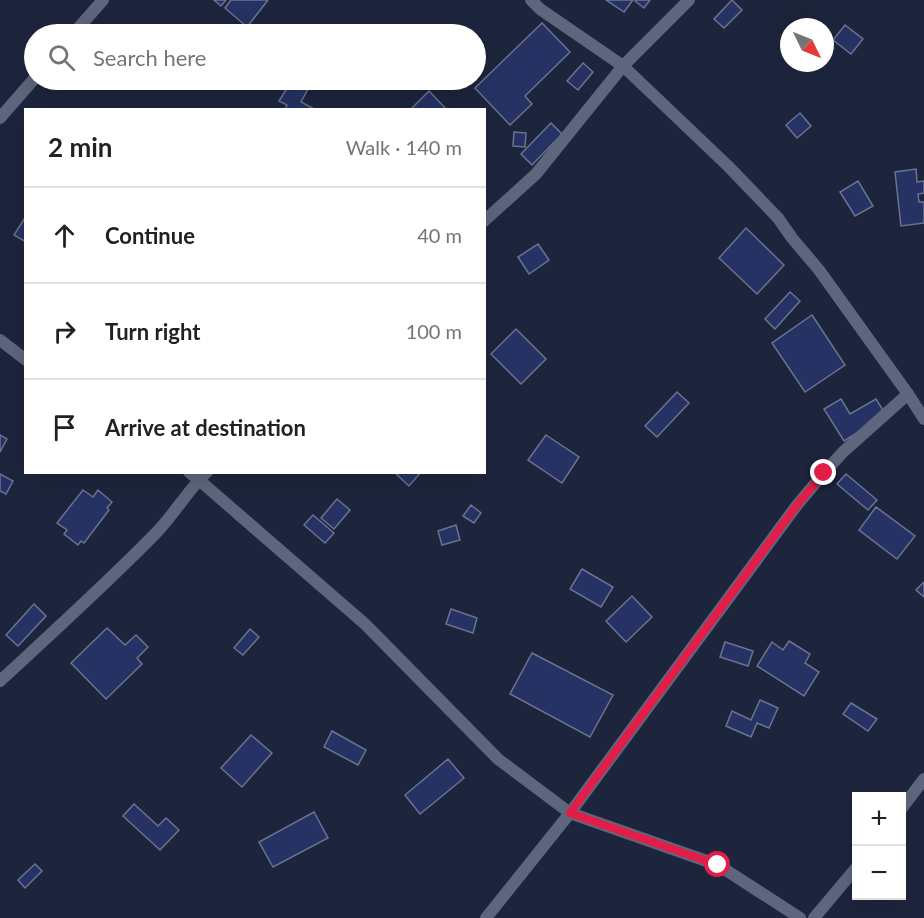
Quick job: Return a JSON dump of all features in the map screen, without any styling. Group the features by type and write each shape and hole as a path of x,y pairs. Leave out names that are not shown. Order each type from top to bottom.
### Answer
{"street":[{"path":"82,24 103,0"},
{"path":"531,0 540,9 623,66 720,158 778,218 819,270 924,419"},
{"path":"486,219 536,174 623,66 689,0"},
{"path":"0,118 24,90"},
{"path":"0,340 24,358"},
{"path":"486,918 570,813 810,489 843,452 908,394"},
{"path":"0,681 121,569 161,527 198,475 365,624 498,759 570,813 718,865 800,918"},
{"path":"906,803 924,779"},
{"path":"814,918 852,873"}],"building":[{"path":"214,0 226,0 221,6"},
{"path":"231,0 268,0 249,24 244,24 225,8"},
{"path":"606,0 633,0 624,12"},
{"path":"636,0 650,0 644,8"},
{"path":"732,0 742,10 724,28 714,19"},
{"path":"542,23 570,52 525,96 532,104 510,125 477,90 486,90 486,77"},
{"path":"845,25 863,39 851,54 834,39"},
{"path":"583,63 593,72 578,90 567,81"},
{"path":"286,90 307,90 301,102 312,108 286,108 287,105 279,101"},
{"path":"429,91 445,108 412,108"},
{"path":"800,113 811,126 797,138 786,125"},
{"path":"551,123 562,134 532,165 521,154"},
{"path":"514,132 526,133 525,147 513,146"},
{"path":"916,169 917,182 924,181 924,193 918,194 919,202 924,202 924,223 901,226 895,172"},
{"path":"858,181 873,206 855,216 840,192"},
{"path":"24,219 24,241 14,235"},
{"path":"746,228 784,265 757,294 719,258"},
{"path":"538,244 549,260 529,274 518,257"},
{"path":"790,292 800,301 775,329 765,319"},
{"path":"812,315 845,365 805,392 772,343"},
{"path":"516,329 546,359 521,384 491,354"},
{"path":"677,392 689,403 657,437 645,426"},
{"path":"841,399 850,414 876,399 886,415 844,441 824,409"},
{"path":"0,435 7,439 0,452"},
{"path":"546,435 579,457 562,483 528,460"},
{"path":"0,474 13,481 6,494 0,491"},
{"path":"396,474 419,474 409,486"},
{"path":"846,474 877,500 868,510 837,484"},
{"path":"83,490 93,497 98,490 112,502 107,508 109,510 84,543 81,541 78,545 64,534 67,530 57,523"},
{"path":"337,499 350,510 334,529 321,518"},
{"path":"471,505 481,513 474,523 463,516"},
{"path":"876,507 915,536 897,559 859,530"},
{"path":"313,515 334,533 325,543 304,525"},
{"path":"456,525 460,540 442,545 438,531"},
{"path":"582,569 613,587 601,607 570,589"},
{"path":"924,582 924,597 916,590"},
{"path":"632,596 652,617 626,642 606,621"},
{"path":"34,604 46,616 18,646 6,635"},
{"path":"451,609 477,618 473,633 446,624"},
{"path":"107,628 125,645 136,635 148,647 137,658 142,664 106,699 71,663"},
{"path":"250,629 259,637 243,655 234,648"},
{"path":"789,641 810,654 805,663 819,672 804,696 757,666 772,642 783,650"},
{"path":"725,642 753,651 748,666 720,657"},
{"path":"532,653 613,695 590,737 510,694"},
{"path":"760,700 778,708 769,728 757,723 751,737 726,726 732,711 751,720"},
{"path":"851,703 877,719 868,731 843,714"},
{"path":"332,731 366,750 358,765 324,747"},
{"path":"251,735 272,753 242,787 221,768"},
{"path":"448,759 464,778 420,814 405,795"},
{"path":"134,804 158,826 166,818 179,830 160,850 123,816"},
{"path":"314,812 328,838 273,867 259,842"},
{"path":"35,864 42,871 25,888 18,880"}],"route":[{"path":"718,865 570,813 797,505 824,473"}]}
